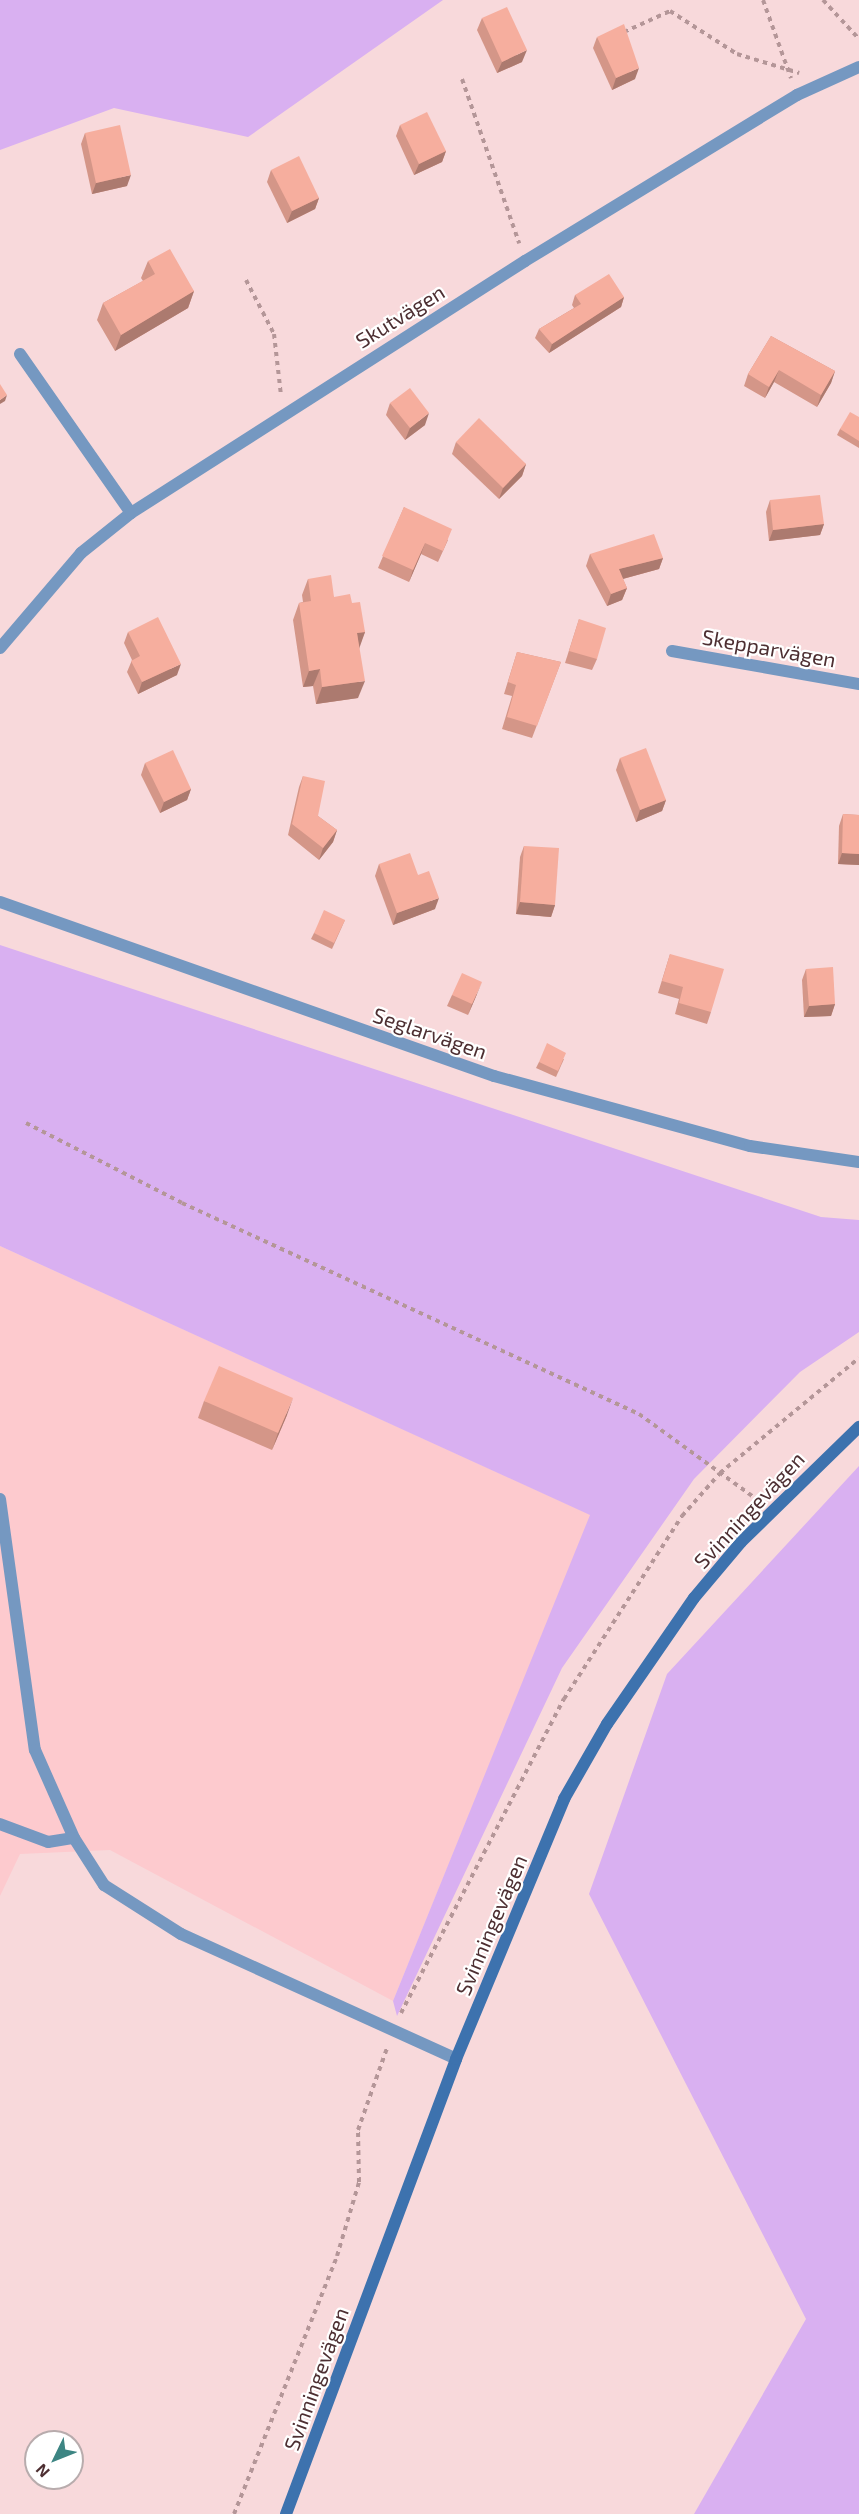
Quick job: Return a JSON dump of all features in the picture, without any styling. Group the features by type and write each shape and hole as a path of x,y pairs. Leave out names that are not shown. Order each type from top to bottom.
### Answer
{"main road":[{"name":"Svinningevägen","path":"286,2514 456,2060 564,1799 607,1724 694,1598 772,1510 859,1427"}],"street":[{"name":"Skutvägen","path":"0,648 81,553 131,513 525,261 797,95 824,80 859,67"},
{"path":"20,354 131,513"},
{"name":"Skepparvägen","path":"672,651 859,684"},
{"name":"Seglarvägen","path":"0,902 494,1076 750,1146 859,1162"},
{"path":"0,1499 35,1750 74,1838 104,1885 181,1934 456,2060"},
{"path":"0,1824 48,1842 74,1838"}],"path":[{"path":"763,0 797,95"},
{"path":"823,0 859,39"},
{"path":"624,32 670,11 737,54 824,80"},
{"path":"462,79 525,261"},
{"path":"246,280 274,334 283,415"},
{"path":"26,1123 182,1203 639,1414 772,1510"},
{"path":"234,2514 337,2256 359,2182 358,2130 393,2031 564,1699 682,1516 720,1473 859,1358"}],"shaded area":[{"path":"0,0 443,0 248,137 114,108 0,150"},
{"path":"0,945 821,1217 859,1220 859,1332 800,1372 694,1479 562,1668 397,2016 393,2001 590,1515 0,1246"},
{"path":"0,1246 591,1515 393,2001 110,1850 20,1854 0,1896"},
{"path":"859,1466 859,2514 694,2514 806,2319 589,1894 667,1674"}],"building":[{"path":"507,7 527,50 502,62 482,18"},
{"path":"624,24 639,68 616,78 597,37"},
{"path":"427,112 446,151 419,164 400,125"},
{"path":"120,125 131,175 96,183 85,133"},
{"path":"299,156 319,198 292,211 271,170"},
{"path":"170,249 194,291 121,335 103,303 155,274 148,261"},
{"path":"609,274 624,297 552,344 539,329 581,304 575,295"},
{"path":"771,336 835,371 821,395 779,370 769,387 748,374"},
{"path":"0,384 7,395 0,400"},
{"path":"410,388 429,413 410,428 390,403"},
{"path":"850,412 859,417 859,441 840,429"},
{"path":"479,418 526,464 503,488 456,442"},
{"path":"820,495 824,524 773,530 770,500"},
{"path":"404,507 452,529 443,551 425,543 413,570 382,556"},
{"path":"654,534 663,558 619,569 627,588 611,594 590,554"},
{"path":"331,575 334,597 350,594 352,603 360,602 365,632 357,633 365,681 322,687 320,669 309,671 299,603 311,601 308,579"},
{"path":"158,617 181,664 142,682 131,661 140,656 128,632"},
{"path":"579,619 606,628 597,659 569,651"},
{"path":"517,652 561,662 537,726 507,717 516,685 508,682"},
{"path":"646,748 666,800 640,810 620,758"},
{"path":"173,750 191,789 164,802 145,763"},
{"path":"303,776 325,781 318,816 337,830 323,848 292,824"},
{"path":"843,814 859,815 859,854 842,853"},
{"path":"524,846 559,848 555,905 520,902"},
{"path":"410,853 418,875 429,871 439,898 397,913 379,864"},
{"path":"324,910 345,920 334,943 314,933"},
{"path":"670,954 724,969 711,1012 679,1003 683,987 662,981"},
{"path":"833,967 835,1004 809,1006 806,969"},
{"path":"462,973 482,982 472,1004 452,995"},
{"path":"547,1043 566,1053 558,1071 539,1062"},
{"path":"219,1366 293,1398 278,1433 204,1401"}]}
